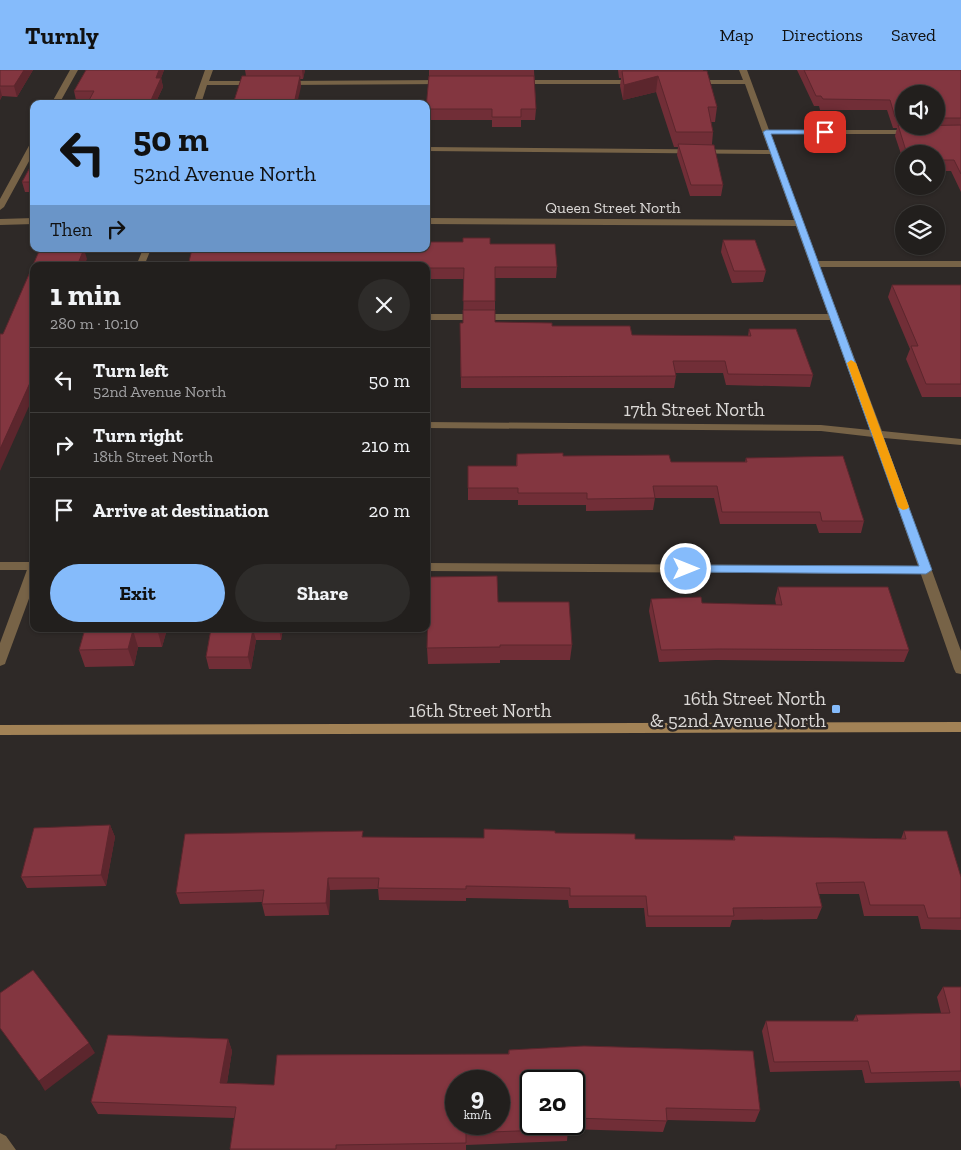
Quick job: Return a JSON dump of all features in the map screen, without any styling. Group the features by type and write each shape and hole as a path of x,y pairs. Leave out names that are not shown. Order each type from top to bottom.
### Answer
{"street":[{"path":"58,100 74,70"},
{"path":"198,100 208,70"},
{"path":"743,70 961,669"},
{"path":"273,83 451,82"},
{"path":"510,82 648,82"},
{"path":"688,82 747,82"},
{"path":"204,83 263,83"},
{"path":"766,132 895,132"},
{"path":"430,149 773,152"},
{"path":"0,207 30,151"},
{"path":"0,222 30,221"},
{"name":"Queen Street North","path":"430,222 800,223"},
{"path":"815,264 961,264"},
{"path":"430,317 834,317"},
{"name":"17th Street North","path":"430,425 821,428 961,442"},
{"path":"0,566 30,566"},
{"path":"430,567 926,570"},
{"path":"0,661 30,577"},
{"name":"16th Street North","path":"0,730 961,727"},
{"path":"0,1142 7,1150"}],"building":[{"path":"0,70 24,70 14,86 0,86"},
{"path":"86,70 159,70 156,78 161,78 151,100 89,100 94,91 74,91"},
{"path":"804,70 961,70 961,118 945,118 945,85 895,85 895,117 890,100 823,99 821,96 816,96"},
{"path":"622,71 707,71 717,107 708,107 713,132 676,132 658,76 624,85"},
{"path":"242,76 300,76 295,100 234,100"},
{"path":"429,76 534,76 536,109 521,109 521,117 492,117 492,109 430,109 430,100 427,100"},
{"path":"945,125 961,125 961,174 954,160 945,160 945,145 904,145 901,135 945,135"},
{"path":"678,144 714,145 723,185 691,185"},
{"path":"30,167 30,182 22,182"},
{"path":"463,238 490,238 490,244 555,244 557,267 495,267 495,301 463,301 464,268 430,268 430,262 189,262 191,252 430,252 430,242 463,242"},
{"path":"723,240 755,240 766,271 734,271"},
{"path":"39,252 83,252 79,262 34,262"},
{"path":"30,272 30,383 0,449 0,334 3,334"},
{"path":"892,285 961,285 961,384 926,384 911,346 918,346"},
{"path":"463,310 495,310 495,322 552,323 552,326 630,326 632,335 751,336 749,329 796,329 813,375 728,374 725,361 673,361 676,376 461,377 460,323 463,323"},
{"path":"563,453 563,456 669,455 671,462 747,462 746,458 843,456 864,521 822,521 820,512 722,512 717,486 653,486 655,498 587,499 587,493 518,493 518,488 468,488 468,466 517,466 517,454"},
{"path":"497,576 498,602 569,602 572,645 427,648 427,632 430,632 430,577"},
{"path":"778,587 888,587 909,650 661,650 651,599 701,597 702,603 782,605"},
{"path":"84,632 132,632 128,649 79,650"},
{"path":"210,632 252,632 248,657 206,657"},
{"path":"110,825 101,875 21,877 34,828"},
{"path":"484,829 555,831 555,833 635,834 635,839 735,840 734,836 906,839 904,831 947,831 961,877 961,918 928,918 924,905 870,905 864,882 816,883 822,907 733,908 734,916 648,916 646,896 570,896 570,888 466,886 466,889 378,888 379,878 328,878 326,903 262,904 264,890 176,893 185,834 363,831 362,837 484,838"},
{"path":"33,970 89,1043 39,1081 0,1028 0,993"},
{"path":"943,987 961,987 961,1071 871,1073 868,1061 774,1062 766,1021 858,1021 856,1015 950,1013"},
{"path":"108,1035 228,1039 220,1083 274,1085 277,1055 509,1054 509,1050 584,1046 753,1051 760,1110 666,1108 667,1121 585,1118 585,1070 520,1070 520,1131 510,1131 510,1070 445,1070 445,1135 466,1135 466,1143 336,1145 336,1149 230,1149 236,1107 91,1102"}],"slow traffic":[{"path":"851,363 903,507"}],"place":[{"name":"16th Street North & 52nd Avenue North","path":"836,709"}],"route":[{"path":"686,569 926,570 766,132 825,132"}]}
